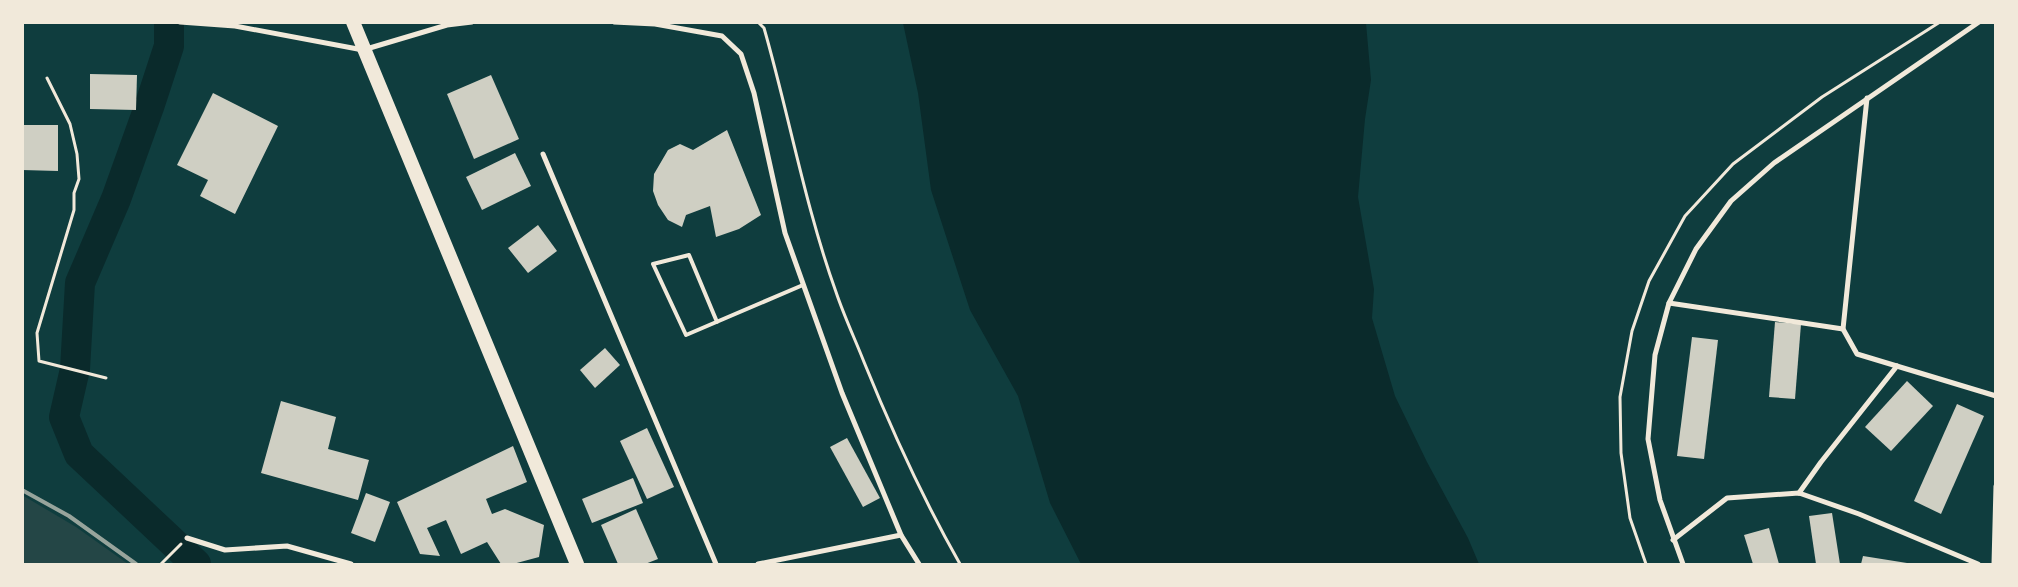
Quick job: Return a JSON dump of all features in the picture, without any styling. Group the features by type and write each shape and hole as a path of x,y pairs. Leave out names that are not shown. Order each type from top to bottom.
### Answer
{"highway":[{"path":"353,22 576,564"}],"street":[{"path":"180,22 235,26 363,50 447,25 472,22"},
{"path":"614,22 655,24 722,36 741,54 754,93 785,233 842,393 901,535 919,564"},
{"path":"1682,564 1660,500 1648,439 1655,355 1669,303 1696,249 1730,201 1774,162 1979,22"},
{"path":"1867,98 1843,329 1857,354 1996,396"},
{"path":"543,154 716,564"},
{"path":"1669,303 1843,329"},
{"path":"1799,493 1821,462 1897,366"},
{"path":"1994,564 1996,486"},
{"path":"1673,540 1727,498 1799,493 1867,517 1978,564"},
{"path":"758,564 901,535"},
{"path":"187,538 225,550 287,546 351,564"}],"lane":[{"path":"717,322 689,255 653,264 686,335 717,322 804,285"}],"path":[{"path":"758,22 764,28 799,168 836,292 888,420 938,526 960,564"},
{"path":"1646,564 1630,518 1621,453 1620,397 1632,330 1649,281 1685,216 1733,164 1822,97 1940,22"},
{"path":"47,78 70,124 77,154 79,179 74,193 74,210 37,333 39,360 106,378"},
{"path":"161,564 187,538"}],"shaded area":[{"path":"903,23 1366,23 1371,80 1365,119 1358,197 1374,289 1372,318 1395,396 1427,462 1468,538 1479,564 1081,564 1050,503 1018,396 970,310 931,190 918,93"},
{"path":"22,495 76,527 128,564 23,564"}],"building":[{"path":"90,74 137,75 136,110 90,109"},
{"path":"491,75 519,139 474,159 447,94"},
{"path":"213,93 278,126 235,214 200,196 208,180 177,165"},
{"path":"22,125 58,125 58,171 22,170"},
{"path":"727,130 761,215 739,229 716,237 710,206 686,215 682,227 668,220 658,205 653,191 654,174 668,150 680,144 693,150"},
{"path":"515,153 531,186 482,210 466,177"},
{"path":"538,225 557,251 528,273 508,248"},
{"path":"1775,322 1801,324 1795,399 1769,397"},
{"path":"1692,337 1718,340 1704,459 1677,456"},
{"path":"605,348 620,365 595,388 580,370"},
{"path":"1907,381 1933,406 1891,451 1865,427"},
{"path":"281,401 336,417 328,449 369,460 358,500 261,473"},
{"path":"1957,404 1984,416 1941,514 1914,501"},
{"path":"647,428 674,487 647,499 620,441"},
{"path":"847,438 880,498 863,507 830,447"},
{"path":"513,446 527,482 486,499 492,514 505,509 544,525 539,557 513,564 501,564 487,542 461,554 446,520 427,528 440,556 420,554 397,502"},
{"path":"633,478 643,503 592,523 582,499"},
{"path":"366,493 390,502 375,542 351,533"},
{"path":"636,509 658,559 645,564 618,564 601,525"},
{"path":"1832,513 1840,564 1816,564 1809,516"},
{"path":"1769,528 1779,564 1753,564 1744,535"},
{"path":"1863,556 1907,563 1907,564 1861,564"}],"waterway":[{"path":"169,22 169,46 149,107 116,199 80,283 75,369 64,417 79,454 196,564"}],"railway":[{"path":"22,490 69,516 136,564"}]}
